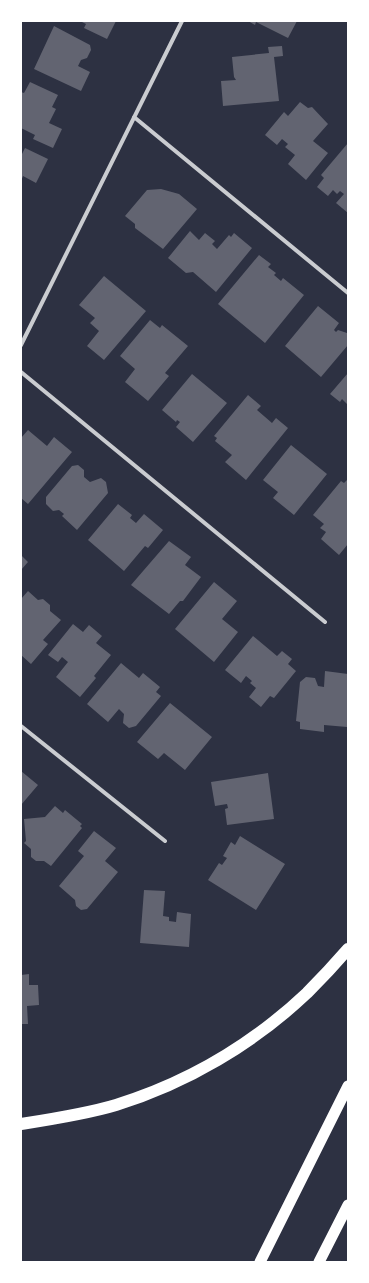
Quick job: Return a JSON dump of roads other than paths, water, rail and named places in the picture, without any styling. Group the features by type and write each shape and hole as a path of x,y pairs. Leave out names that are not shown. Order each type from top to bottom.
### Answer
{"highway":[{"path":"21,1124 63,1118 116,1105 155,1091 200,1070 239,1047 274,1021 306,993 348,949"},
{"path":"260,1262 348,1086"},
{"path":"319,1262 348,1205"}],"street":[{"path":"21,345 182,21"},
{"path":"134,117 348,294"},
{"path":"21,372 325,622"},
{"path":"21,726 164,841"}]}
